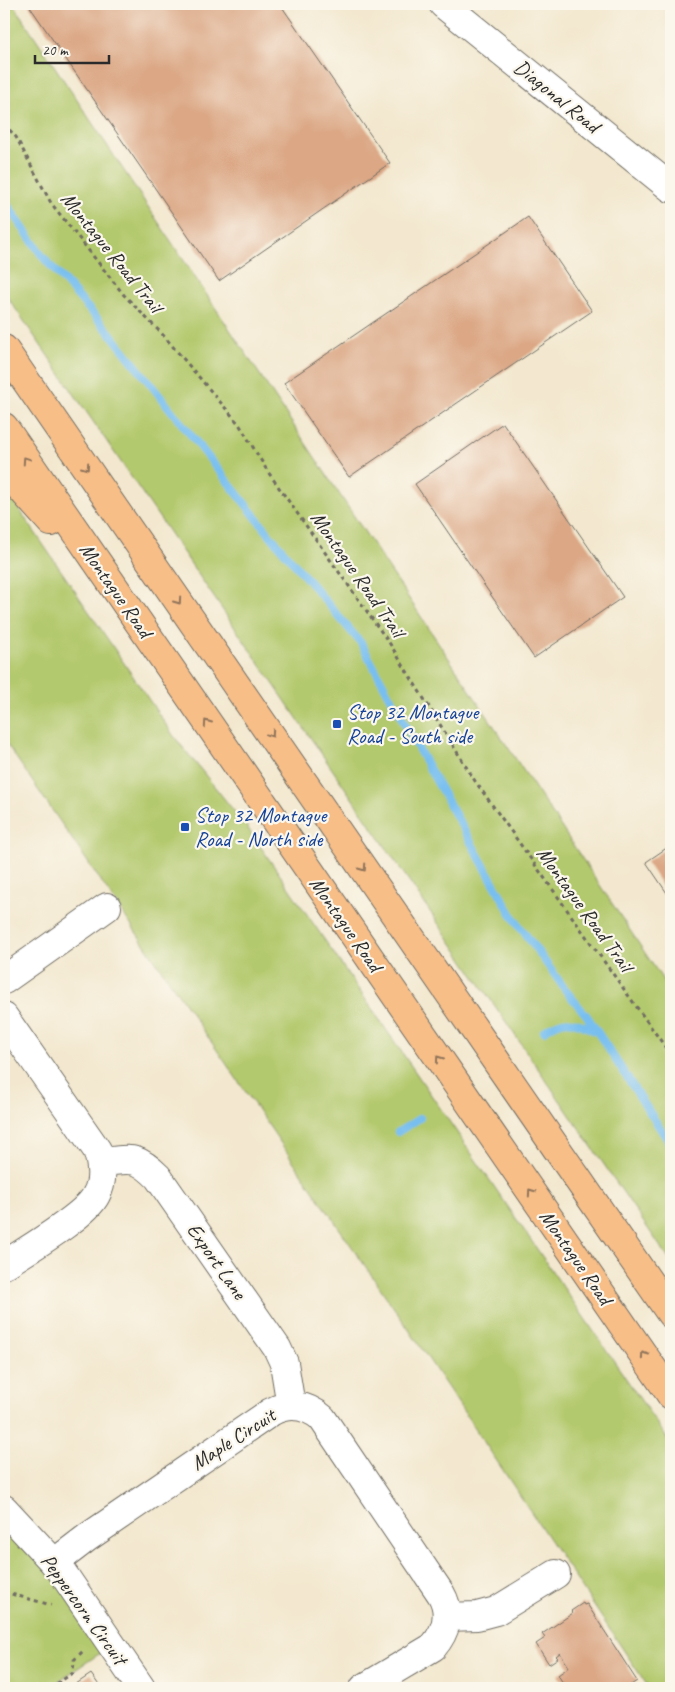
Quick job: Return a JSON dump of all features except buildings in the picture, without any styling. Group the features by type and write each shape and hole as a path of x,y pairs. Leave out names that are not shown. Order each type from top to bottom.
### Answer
{"main road":[{"path":"4,349 671,1314"},
{"path":"4,374 58,427"},
{"name":"Montague Road","path":"4,427 671,1395"},
{"path":"4,470 123,601"}],"street":[{"name":"Diagonal Road","path":"443,4 671,188"},
{"path":"4,980 107,907"},
{"path":"4,1017 97,1150 101,1162 101,1180 96,1196 84,1211 4,1265"},
{"name":"Export Lane","path":"101,1162 136,1160 145,1164 158,1177 277,1348 284,1363 291,1406"},
{"name":"Maple Circuit","path":"54,1563 96,1531 271,1412 291,1406 307,1408 322,1418 443,1597 447,1617"},
{"name":"Peppercorn Circuit","path":"4,1509 60,1569 141,1688"},
{"path":"364,1688 433,1647 444,1630 447,1617 477,1616 496,1611 556,1574"}],"path":[{"name":"Montague Road Trail","path":"4,124 16,138 51,203 124,295 163,335 239,424 268,472 390,644 474,781 671,1055"},
{"path":"4,1592 54,1605"},
{"path":"50,1688 73,1673 74,1660 89,1644"}],"green space":[{"path":"4,4 13,4 671,992 671,1262 4,292"},
{"path":"4,487 173,735 247,827 671,1444 671,1688 649,1688 405,1324 4,740"},
{"path":"4,1509 111,1646 48,1688 4,1688"}],"waterway":[{"path":"4,200 43,257 110,333 270,535 361,643 513,917 567,992 587,1016 671,1145"},
{"path":"544,1031 559,1023 570,1021 597,1032"},
{"path":"398,1132 420,1118"}],"place":[{"name":"Stop 32 Montague Road - South side","path":"337,724"},
{"name":"Stop 32 Montague Road - North side","path":"185,827"}]}
